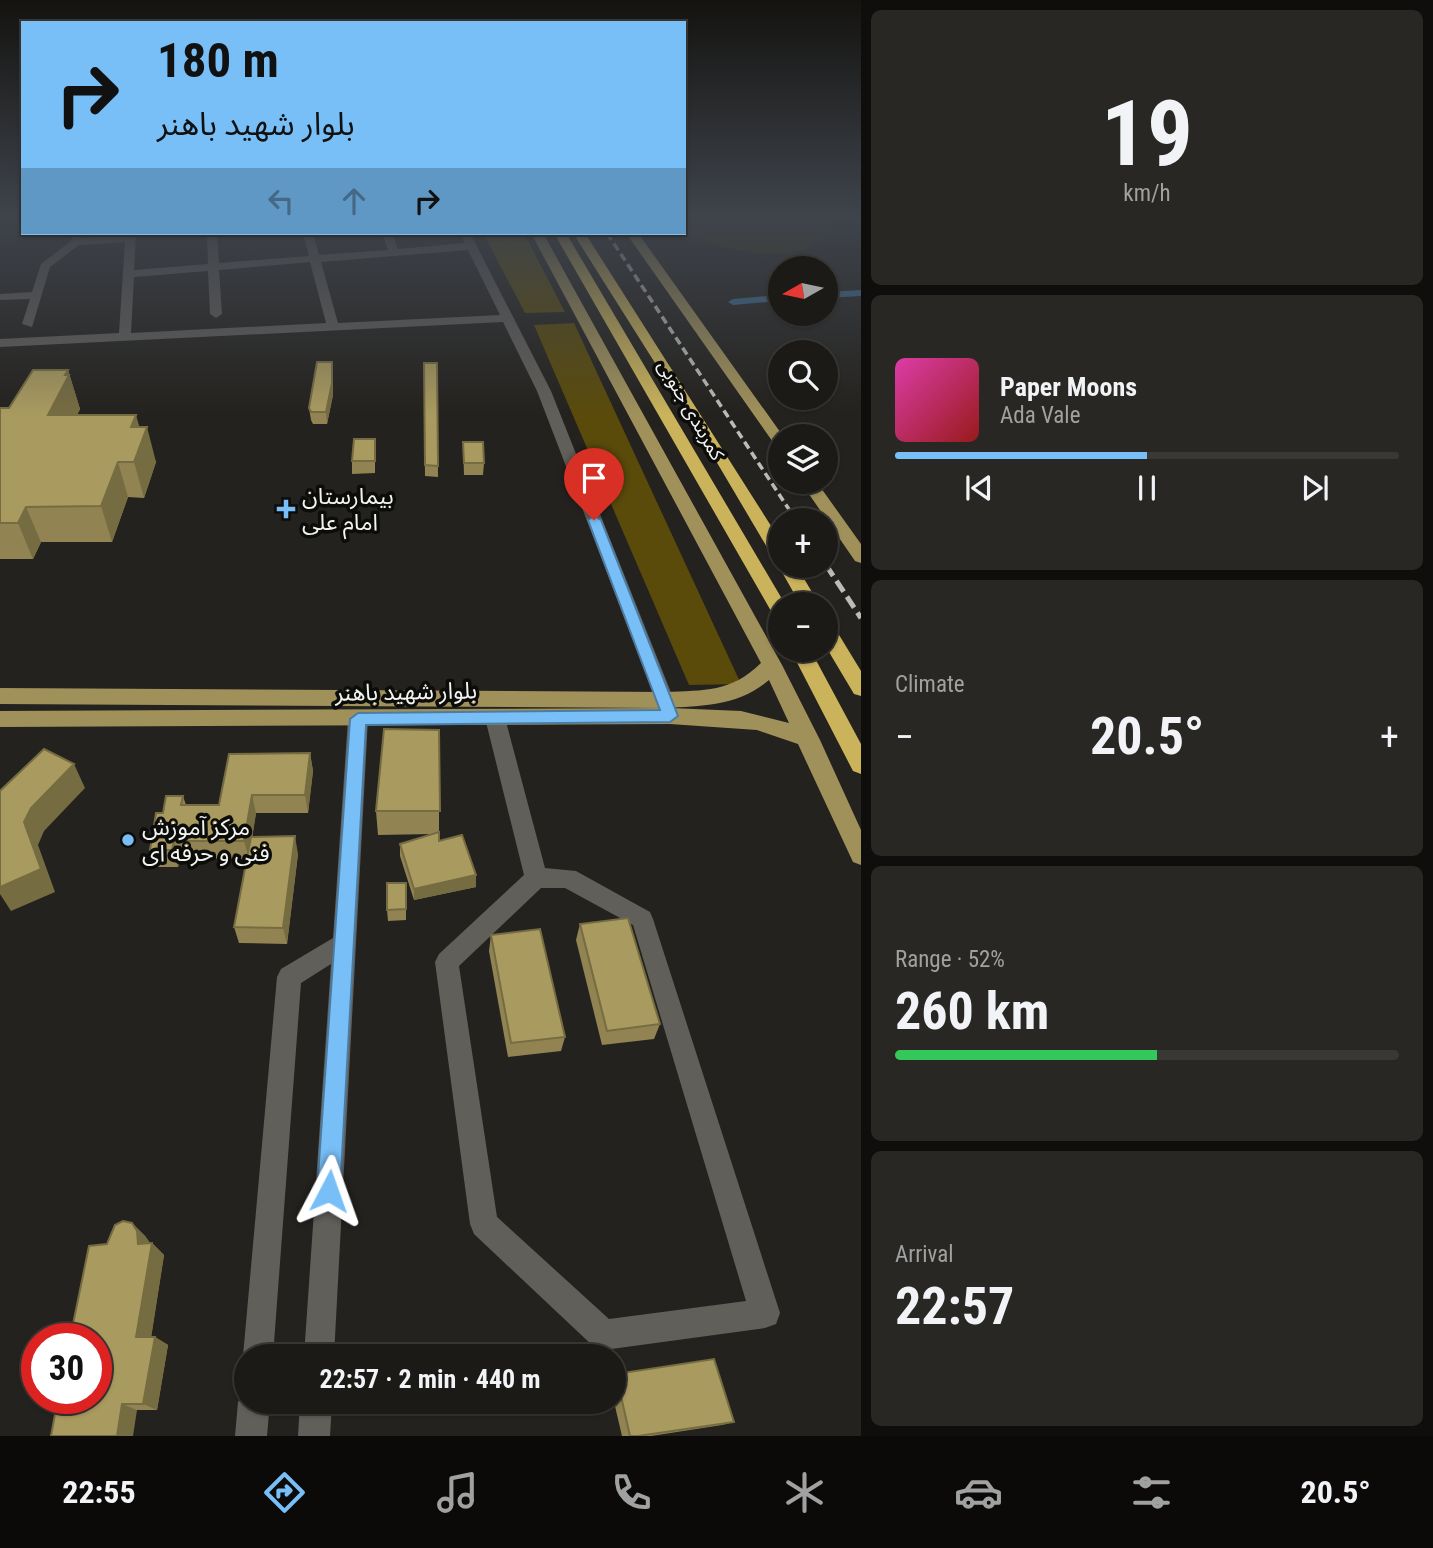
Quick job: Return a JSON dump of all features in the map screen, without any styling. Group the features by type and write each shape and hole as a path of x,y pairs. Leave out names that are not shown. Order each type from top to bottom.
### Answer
{"highway":[{"name":"کمربندی جنوبی","path":"588,281 769,592"},
{"name":"کمربندی جنوبی","path":"610,281 768,534"},
{"path":"838,650 861,689"},
{"path":"807,662 861,765"}],"main road":[{"path":"563,281 772,665 861,855"},
{"path":"666,281 768,425"},
{"path":"817,494 861,557"},
{"name":"بلوار شهید باهنر","path":"0,719 495,718 668,708 745,690 772,665"},
{"name":"بلوار شهید باهنر","path":"0,696 668,708 779,725 809,740"}],"street":[{"path":"28,324 41,281"},
{"path":"125,337 128,281"},
{"path":"215,281 216,314"},
{"path":"321,281 333,327"},
{"path":"490,281 544,391 668,708"},
{"path":"0,297 37,295"},
{"path":"0,343 509,318"},
{"path":"495,718 536,878"},
{"path":"319,1344 358,719"},
{"path":"536,878 568,878 642,919 765,1313 604,1335 484,1224 447,962 536,878"},
{"path":"259,1344 289,977 344,944"},
{"path":"251,1436 253,1414"},
{"path":"314,1436 315,1414"}],"shaded area":[{"path":"508,281 549,281 565,312 525,313"},
{"path":"574,323 741,684 689,685 534,325"}],"building":[{"path":"317,362 332,362 332,383 326,412 311,412 309,408"},
{"path":"424,363 437,363 438,466 425,465"},
{"path":"33,370 68,370 65,375 69,375 48,415 136,415 131,427 147,427 134,462 118,462 101,506 26,507 18,523 0,523 0,408 9,408"},
{"path":"354,439 375,439 375,461 352,461"},
{"path":"463,442 483,442 484,463 464,463"},
{"path":"384,729 439,730 440,811 376,811"},
{"path":"44,749 74,764 31,808 24,822 41,869 0,887 0,791"},
{"path":"310,753 305,795 252,795 244,841 174,841 172,850 150,850 156,813 163,813 166,796 183,796 181,805 219,805 229,754"},
{"path":"439,832 439,841 462,835 476,875 414,889 400,844"},
{"path":"295,836 283,928 234,927 251,837"},
{"path":"387,883 406,883 406,909 387,910"},
{"path":"628,918 660,1024 607,1031 580,924"},
{"path":"540,929 565,1037 511,1043 491,935"},
{"path":"123,1221 132,1223 137,1231 138,1244 152,1243 136,1337 155,1337 143,1404 122,1404 117,1436 51,1436 55,1414 112,1414 112,1323 73,1323 89,1246 107,1244 115,1225"},
{"path":"714,1359 734,1422 630,1436 625,1414 626,1372"}],"waterway":[{"path":"838,294 861,293"},
{"path":"733,302 768,299"}],"railway":[{"path":"639,281 788,508"},
{"path":"835,578 861,618"}],"place":[{"name":"بیمارستان امام علی","path":"286,509"},
{"name":"مرکز آموزش فنی و حرفه ای","path":"128,840"}],"route":[{"path":"329,1191 358,719 670,716 594,520"}]}
